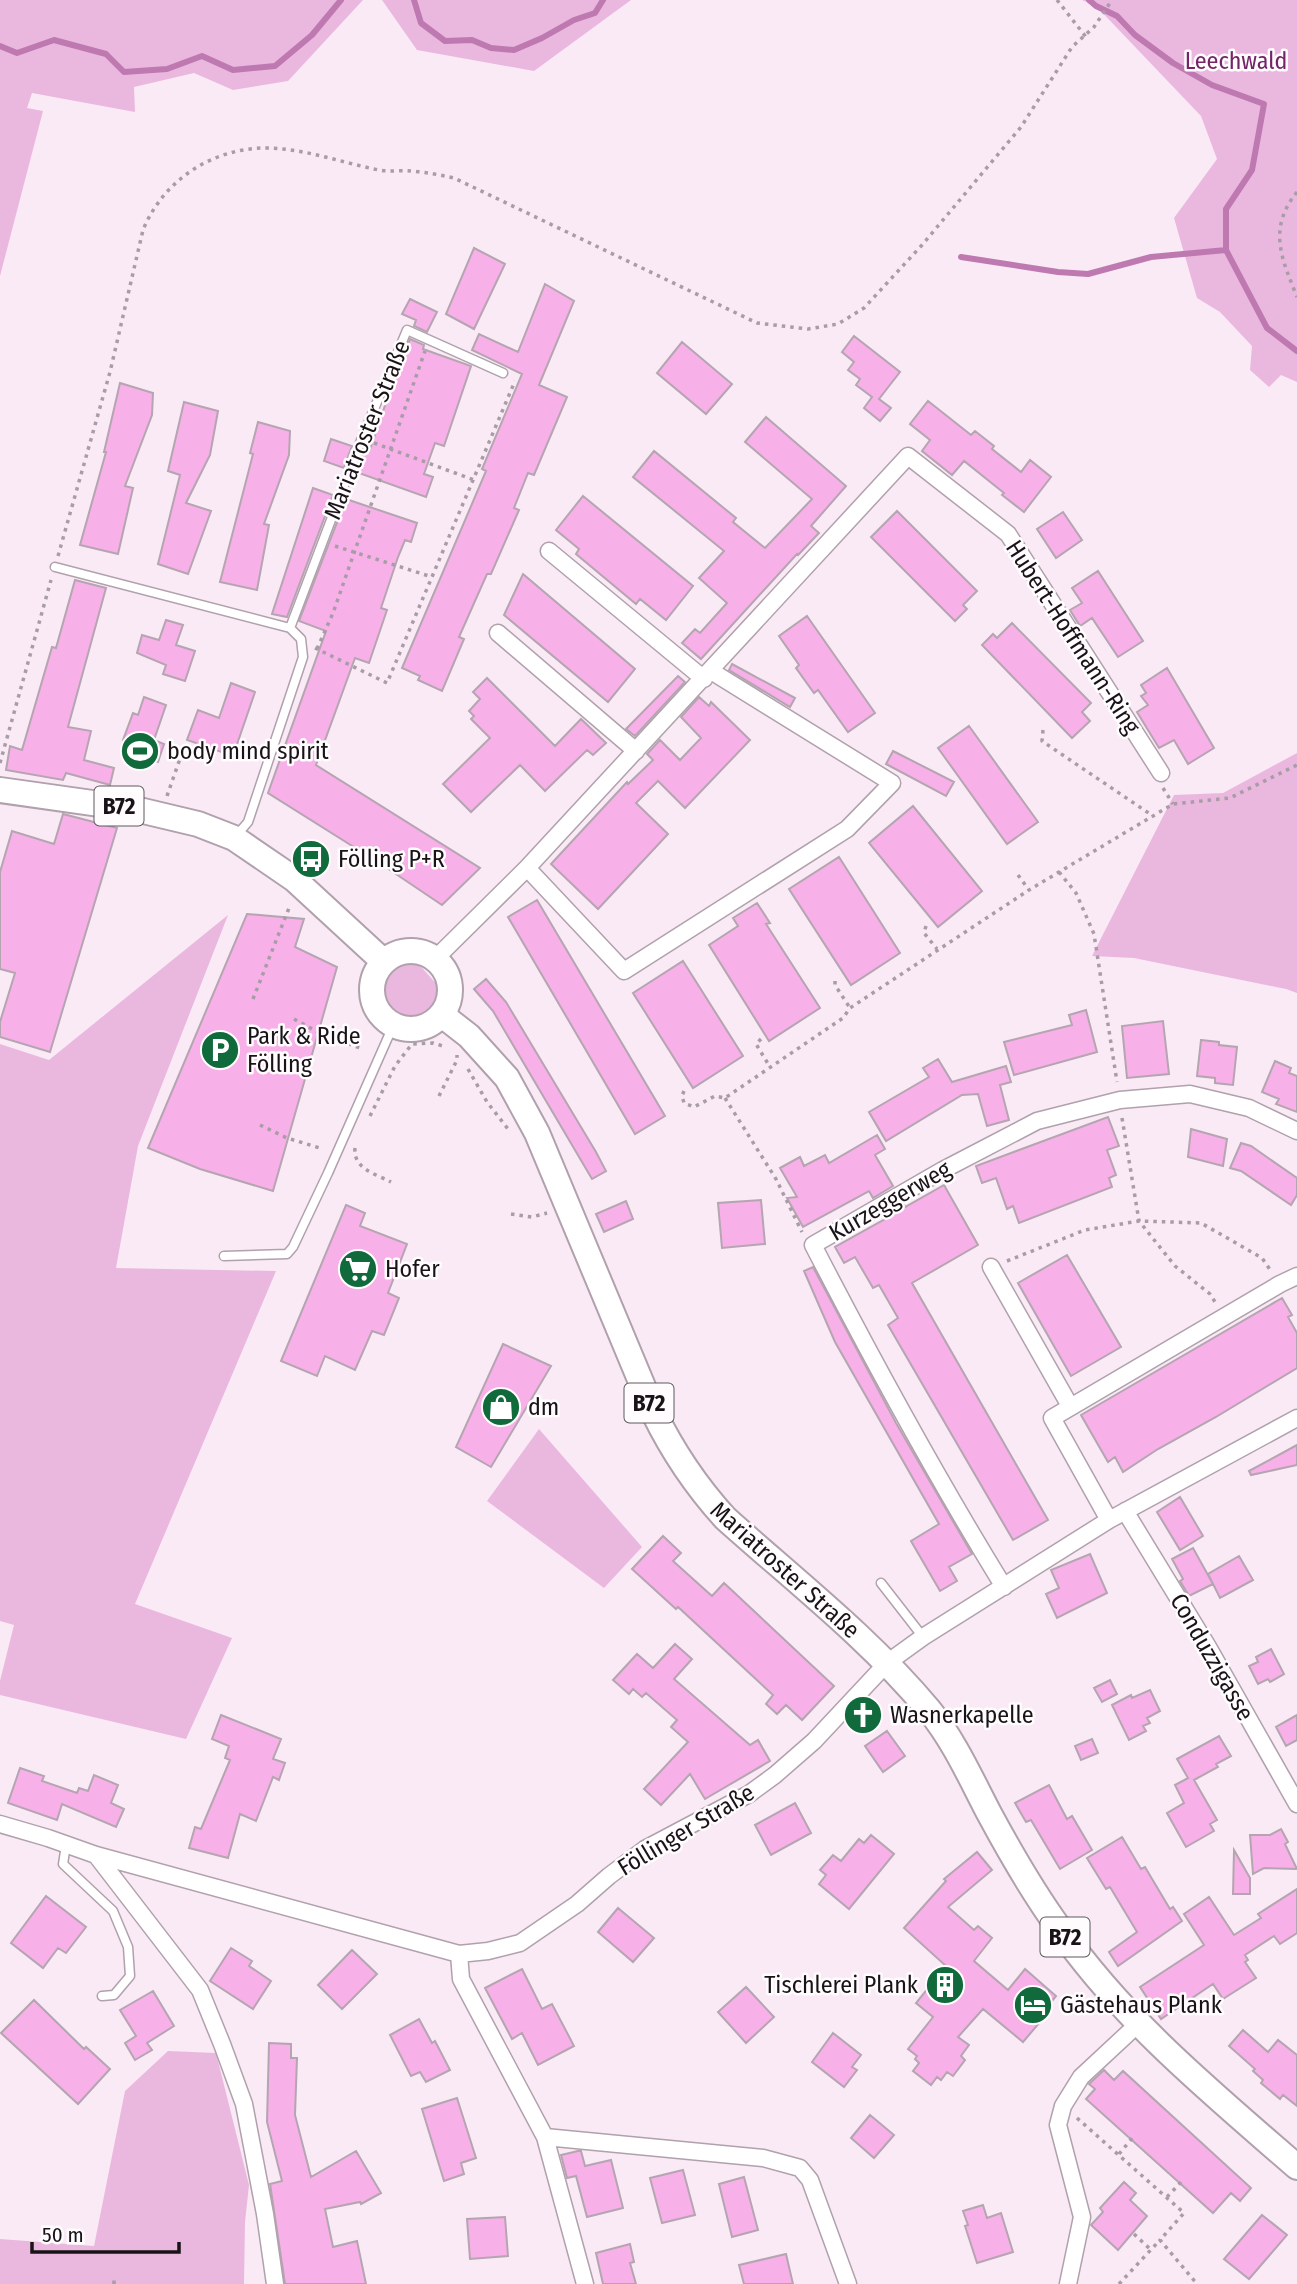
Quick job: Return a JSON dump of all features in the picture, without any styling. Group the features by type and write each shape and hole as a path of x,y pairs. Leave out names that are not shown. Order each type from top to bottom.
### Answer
{"main road":[{"name":"B72","path":"0,790 135,809 198,824 234,838 294,879 383,961"},
{"path":"409,950 423,952 435,959 444,968 449,980 448,1004 442,1015 419,1029 406,1030 393,1026 381,1017 373,1004 371,989 374,974 383,961 409,950"},
{"name":"Mariatroster Straße","path":"442,1015 469,1037 507,1078 537,1133 570,1206 653,1413 668,1442 701,1492 725,1518 887,1663 931,1712 959,1753 1012,1854 1059,1929 1096,1978 1178,2063 1297,2167"}],"street":[{"name":"Hubert-Hoffmann-Ring","path":"435,959 527,868 908,456 1008,534 1161,773"},
{"path":"527,868 624,971 847,829 892,783 707,675 549,551"},
{"path":"498,633 636,751"},
{"name":"Kurzeggerweg","path":"1004,1587 942,1486 813,1245 943,1170 1037,1121 1119,1100 1189,1094 1249,1108 1297,1131"},
{"path":"991,1267 1070,1406"},
{"path":"1109,1520 1052,1418 1297,1276"},
{"path":"887,1663 923,1637 1109,1520 1297,1418"},
{"name":"Conduzzigasse","path":"1125,1511 1208,1647 1297,1804"},
{"name":"Föllinger Straße","path":"0,1824 96,1855 459,1954 488,1951 520,1942 577,1904 645,1849 749,1794 814,1741 887,1663"},
{"path":"96,1855 200,1990 244,2104 275,2284"},
{"path":"459,1954 461,1979 545,2137 585,2284"},
{"path":"1068,2284 1082,2217 1058,2125 1063,2106 1081,2077 1138,2024"},
{"path":"545,2137 763,2158 800,2168 810,2180 848,2284"}],"lane":[{"name":"Mariatroster Straße","path":"290,628 407,330 503,373"},
{"path":"55,568 290,628 301,639 303,657 247,822 234,838"},
{"path":"224,1256 288,1254 323,1185 393,1026"},
{"path":"881,1583 923,1637"},
{"path":"66,1845 63,1864 113,1911 128,1947 130,1976 114,1995 102,1996"}],"path":[{"path":"1057,0 1086,37"},
{"path":"0,763 110,372 143,230 152,208 172,185 198,165 231,152 268,148 303,152 383,171 411,171 454,178 591,242 736,315 757,323 808,330 838,324 864,308 922,245 1021,127 1072,47 1086,37 1111,2"},
{"path":"1297,192 1285,210 1280,232 1282,260 1297,297"},
{"path":"312,661 333,614 429,340"},
{"path":"301,639 387,683 516,378 503,373"},
{"path":"362,439 474,480"},
{"path":"323,542 432,577"},
{"path":"1042,730 1042,741 1153,817"},
{"path":"166,801 183,750"},
{"path":"684,1091 684,1103 694,1107 715,1096 725,1098 843,1018 850,1008 937,950 1029,890 1173,804 1230,798 1297,765"},
{"path":"1059,872 1076,893 1094,934 1139,1221 1175,1266 1210,1294 1223,1317"},
{"path":"1018,875 1029,890"},
{"path":"253,999 289,908"},
{"path":"926,926 924,933 937,950"},
{"path":"835,981 850,1008"},
{"path":"294,1019 323,1035 363,1049"},
{"path":"761,1039 757,1044 769,1067"},
{"path":"366,1124 395,1066 412,1044 433,1043 457,1052 461,1058"},
{"path":"439,1096 457,1060 457,1052"},
{"path":"466,1065 487,1102 508,1129"},
{"path":"725,1098 776,1180 802,1233 813,1245"},
{"path":"260,1125 288,1138 336,1153"},
{"path":"358,1142 355,1158 357,1162 391,1182"},
{"path":"511,1214 532,1217 570,1206"},
{"path":"991,1267 1085,1230 1139,1221 1201,1223 1262,1258 1280,1284"},
{"path":"1063,2106 1184,2213 1119,2284"},
{"path":"1119,2154 1134,2136"},
{"path":"1167,2197 1184,2179"},
{"path":"1134,2234 1150,2249"},
{"path":"1160,2240 1197,2284"},
{"path":"114,2276 114,2284"}],"green space":[{"path":"0,0 363,0 288,81 233,90 194,73 134,87 135,112 32,93 27,108 43,111 0,276"},
{"path":"382,0 631,0 534,71 417,50"},
{"name":"Leechwald","path":"1082,0 1297,0 1297,382 1281,375 1269,387 1250,370 1252,346 1220,312 1197,298 1174,218 1217,159 1201,116 1096,6"},
{"path":"1297,753 1297,993 1134,958 1092,956 1174,795 1223,793"},
{"path":"228,915 138,1146 116,1268 276,1271 135,1604 232,1638 186,1739 0,1695 0,1681 14,1625 0,1621 0,1044 49,1060"},
{"path":"407,960 415,960 440,988 438,1000 432,1010 426,1016 412,1021 400,1019 390,1012 383,1002 380,990 383,978 391,967"},
{"path":"539,1429 642,1547 604,1588 487,1501"},
{"path":"168,2051 216,2053 249,2185 245,2222 244,2284 0,2284 0,2239 94,2246 125,2091"}],"building":[{"path":"474,248 505,264 474,329 446,314"},
{"path":"545,284 574,301 539,385 567,397 534,475 528,473 514,508 519,510 459,637 464,639 442,691 418,680 420,676 402,668 486,471 482,469 522,374 472,350 479,334 518,352"},
{"path":"410,299 437,312 427,332 414,326 416,320 402,314"},
{"path":"854,336 900,372 879,399 891,408 880,421 864,408 872,397 856,385 860,379 848,370 854,362 842,352"},
{"path":"410,339 424,345 423,349 471,366 444,446 435,443 424,474 433,477 426,497 356,472 364,451 369,452"},
{"path":"682,342 732,384 706,414 657,373"},
{"path":"120,383 153,393 152,415 125,486 133,488 118,554 80,545 106,452"},
{"path":"928,401 971,435 975,431 994,446 992,449 1021,472 1030,460 1051,477 1024,512 964,461 952,475 922,451 930,440 910,424"},
{"path":"184,402 218,411 210,455 186,503 211,511 188,574 158,564 180,475 168,471"},
{"path":"766,417 846,486 811,526 819,533 701,659 682,643 695,629 700,633 727,603 699,578 724,551 633,477 654,451 736,518 733,522 765,548 812,499 745,442"},
{"path":"258,422 290,431 289,455 264,524 269,525 257,590 220,582 253,454 250,453"},
{"path":"331,439 352,446 344,468 324,461"},
{"path":"313,488 333,495 287,617 272,614"},
{"path":"583,496 693,586 666,620 640,599 636,604 576,554 579,549 556,530"},
{"path":"346,499 417,523 411,542 405,540 398,557 381,608 387,610 369,663 355,658 316,765 480,868 442,905 268,793 326,631 299,621"},
{"path":"897,511 977,591 963,605 967,609 955,621 871,537"},
{"path":"1063,512 1082,540 1056,558 1037,529"},
{"path":"1098,571 1143,641 1118,657 1092,618 1080,626 1070,610 1082,603 1072,588"},
{"path":"523,574 635,669 608,702 504,615"},
{"path":"75,580 106,588 68,727 91,731 84,760 114,768 110,785 66,773 63,780 6,770 10,746 22,750 52,647 56,648"},
{"path":"807,616 875,713 848,732 818,690 814,693 796,668 799,665 779,636"},
{"path":"166,620 183,625 176,645 195,651 185,681 163,674 166,665 137,653 142,635 159,640"},
{"path":"1012,623 1091,703 1082,712 1090,721 1072,738 982,645 993,634 997,638"},
{"path":"732,664 795,698 790,707 729,670"},
{"path":"1167,668 1214,748 1188,764 1174,740 1159,748 1137,712 1148,705 1141,696 1146,693 1141,685"},
{"path":"678,676 685,682 635,736 626,729"},
{"path":"487,678 555,746 581,719 606,743 593,755 587,750 545,791 520,765 471,812 443,784 490,738 471,719 474,716 469,711 480,699 473,692"},
{"path":"231,683 255,692 233,756 187,740 198,710 219,718"},
{"path":"144,697 166,705 154,740 164,744 158,762 125,750 128,742 123,740 133,713 138,715"},
{"path":"699,697 709,706 711,702 750,740 685,808 658,781 636,803 668,834 598,909 551,864 627,782 628,784 653,760 647,754 660,740 680,760 701,738 681,717"},
{"path":"969,726 1038,822 1007,844 938,748"},
{"path":"893,751 954,782 946,796 886,764"},
{"path":"913,806 982,891 938,927 869,843"},
{"path":"63,814 117,828 50,1052 0,1037 0,1022 15,973 0,969 0,872 12,831 54,844"},
{"path":"839,857 900,953 851,985 789,889"},
{"path":"537,900 665,1116 635,1134 508,917"},
{"path":"757,903 770,923 766,924 820,1008 769,1041 709,945 738,926 733,918"},
{"name":"Park & Ride Fölling","path":"247,914 304,919 295,947 337,967 273,1191 200,1169 148,1148"},
{"path":"683,961 743,1056 693,1088 633,993"},
{"path":"486,979 506,1002 606,1171 592,1179 493,1011 474,989"},
{"path":"1086,1010 1097,1052 1014,1075 1004,1042 1072,1025 1069,1015"},
{"path":"1163,1021 1169,1074 1127,1078 1122,1026"},
{"path":"1201,1040 1237,1047 1233,1085 1215,1083 1215,1078 1197,1076"},
{"path":"938,1059 952,1082 1006,1066 1011,1082 1000,1085 1009,1120 987,1126 978,1094 962,1095 886,1141 869,1112 929,1077 923,1068"},
{"path":"1275,1061 1291,1068 1289,1073 1297,1076 1297,1112 1276,1104 1279,1099 1262,1092"},
{"path":"1108,1117 1119,1146 1107,1150 1116,1175 1109,1178 1112,1187 1019,1223 1013,1206 1007,1209 996,1178 982,1183 976,1166"},
{"path":"1191,1129 1227,1139 1223,1166 1188,1157"},
{"path":"877,1135 885,1149 875,1155 893,1186 873,1198 869,1191 803,1227 787,1198 797,1197 780,1168 800,1157 804,1166 825,1155 829,1163"},
{"path":"1241,1143 1251,1146 1297,1178 1297,1195 1291,1205 1241,1171 1230,1168"},
{"path":"944,1185 978,1245 912,1283 1048,1520 1013,1540 888,1325 898,1318 879,1285 873,1288 855,1257 844,1263 835,1247 885,1219 884,1216"},
{"path":"761,1200 765,1244 722,1248 718,1203"},
{"path":"626,1201 633,1219 604,1232 596,1214"},
{"name":"Hofer","path":"346,1205 365,1213 360,1226 407,1244 388,1293 399,1298 384,1335 372,1331 355,1370 325,1356 317,1376 281,1361"},
{"path":"1067,1255 1121,1347 1071,1376 1018,1283"},
{"path":"813,1267 896,1423 972,1554 949,1567 957,1581 940,1591 911,1541 939,1524 835,1342 804,1271"},
{"path":"1282,1298 1292,1315 1288,1317 1297,1333 1297,1368 1123,1472 1115,1457 1108,1462 1081,1415"},
{"name":"dm","path":"503,1344 551,1366 491,1467 456,1447"},
{"path":"1297,1445 1297,1465 1251,1475 1249,1471"},
{"path":"1180,1497 1203,1536 1180,1550 1157,1512"},
{"path":"663,1536 681,1553 673,1561 712,1596 724,1583 834,1686 802,1720 786,1705 777,1714 766,1704 773,1695 678,1607 676,1609 632,1569"},
{"path":"1193,1548 1213,1584 1189,1596 1172,1559"},
{"path":"1090,1554 1107,1593 1057,1618 1046,1594 1059,1588 1051,1570"},
{"path":"1239,1556 1253,1580 1220,1598 1208,1574"},
{"path":"675,1644 692,1659 674,1679 750,1745 758,1740 770,1761 705,1799 690,1774 661,1805 644,1789 688,1742 671,1727 677,1720 646,1693 642,1697 633,1689 629,1694 613,1680 637,1654 653,1668"},
{"path":"1271,1649 1284,1674 1270,1682 1268,1679 1258,1684 1249,1666 1258,1662 1256,1657"},
{"path":"1110,1680 1117,1694 1102,1702 1094,1688"},
{"path":"1150,1690 1160,1711 1147,1718 1150,1723 1143,1726 1146,1731 1129,1740 1112,1705 1131,1695 1132,1698"},
{"path":"221,1715 281,1739 273,1759 285,1763 279,1780 273,1777 256,1821 240,1814 228,1858 189,1848 195,1827 201,1829 230,1760 225,1758 229,1746 212,1739"},
{"path":"1297,1715 1297,1740 1286,1746 1276,1727"},
{"path":"887,1731 905,1756 883,1772 865,1746"},
{"path":"1219,1736 1231,1756 1216,1764 1218,1767 1194,1780 1217,1820 1210,1824 1214,1831 1186,1847 1167,1813 1184,1803 1175,1785 1188,1778 1177,1759"},
{"path":"1092,1739 1098,1753 1081,1760 1075,1746"},
{"path":"20,1768 44,1776 42,1781 77,1793 79,1788 88,1791 94,1775 118,1785 111,1803 124,1809 116,1827 62,1804 57,1820 8,1803"},
{"path":"1049,1785 1067,1819 1072,1816 1092,1850 1060,1869 1031,1820 1026,1822 1015,1803"},
{"path":"795,1803 811,1833 771,1855 755,1825"},
{"path":"1281,1829 1297,1869 1264,1868 1253,1874 1250,1835 1270,1835"},
{"path":"871,1835 894,1854 849,1909 819,1884 826,1875 820,1870 833,1855 841,1861 859,1839 864,1843"},
{"path":"1122,1837 1141,1869 1145,1867 1170,1909 1173,1907 1182,1921 1118,1966 1109,1952 1137,1932 1110,1887 1106,1889 1087,1858"},
{"path":"1234,1850 1250,1878 1250,1894 1233,1894"},
{"path":"977,1852 992,1870 948,1907 974,1930 978,1926 992,1938 974,1961 1008,1990 1025,1969 1056,1996 1043,2012 1046,2015 1023,2042 983,2009 958,2037 969,2045 961,2056 965,2060 953,2076 947,2072 941,2080 937,2077 931,2085 913,2071 919,2063 915,2059 917,2056 908,2049 933,2017 916,2003 946,1966 904,1928 946,1881 944,1879"},
{"path":"1297,1889 1297,1933 1280,1944 1274,1936 1245,1955 1248,1960 1245,1962 1256,1978 1223,1999 1213,1984 1161,2019 1140,1987 1204,1945 1184,1914 1209,1897 1234,1935 1261,1918 1258,1914"},
{"path":"46,1896 86,1927 66,1953 58,1948 43,1968 11,1943"},
{"path":"618,1908 654,1938 633,1962 598,1932"},
{"path":"231,1948 252,1961 249,1966 271,1981 253,2009 210,1981"},
{"path":"352,1950 377,1974 342,2009 318,1985"},
{"path":"522,1969 542,2009 552,2004 574,2046 538,2065 522,2033 512,2039 485,1988"},
{"path":"746,1987 774,2017 746,2043 718,2012"},
{"path":"153,1991 174,2026 147,2043 152,2050 135,2060 125,2043 136,2036 120,2010"},
{"path":"34,2000 84,2049 86,2047 110,2069 78,2104 1,2033"},
{"path":"419,2019 432,2043 435,2041 450,2070 426,2082 420,2072 411,2076 390,2035"},
{"path":"1243,2030 1268,2052 1278,2040 1297,2055 1297,2106 1283,2095 1280,2099 1261,2083 1263,2080 1253,2071 1255,2069 1229,2046"},
{"path":"833,2033 861,2055 852,2067 857,2070 844,2087 812,2062"},
{"path":"269,2043 291,2044 291,2058 297,2058 295,2115 311,2177 356,2151 381,2193 361,2204 360,2202 325,2209 333,2247 357,2241 366,2284 285,2284 270,2184 282,2181 267,2122"},
{"path":"1104,2070 1114,2080 1123,2071 1251,2188 1240,2201 1231,2193 1213,2213 1086,2099 1095,2089 1089,2084"},
{"path":"457,2098 476,2158 461,2163 464,2174 444,2181 422,2109"},
{"path":"870,2115 894,2135 874,2158 851,2138"},
{"path":"581,2151 585,2166 611,2160 623,2208 587,2217 576,2176 567,2178 561,2155"},
{"path":"683,2170 695,2215 662,2223 650,2178"},
{"path":"744,2177 758,2230 732,2237 719,2184"},
{"path":"1124,2182 1136,2193 1130,2200 1147,2216 1118,2250 1091,2225 1103,2212 1100,2208"},
{"path":"983,2205 987,2218 1001,2213 1013,2252 977,2263 963,2211"},
{"path":"1262,2215 1287,2235 1249,2279 1224,2259"},
{"path":"505,2217 508,2256 470,2259 467,2219"},
{"path":"630,2244 634,2262 630,2263 636,2284 603,2284 596,2253"},
{"path":"786,2254 793,2284 744,2284 739,2265"}],"waterway":[{"path":"0,46 17,53 54,40 106,54 124,72 167,69 202,56 233,70 275,66 312,35 341,0"},
{"path":"414,0 421,23 445,41 472,40 491,48 514,50 574,20 595,13 603,0"},
{"path":"1089,0 1117,16 1135,35 1173,63 1212,85 1264,104 1252,170 1226,209 1226,250 1267,328 1297,351"},
{"path":"961,257 1088,274 1151,257 1226,250"}],"place":[{"name":"body mind spirit","path":"140,751"},
{"name":"Fölling P+R","path":"311,859"},
{"name":"Park & Ride Fölling","path":"220,1050"},
{"name":"Hofer","path":"358,1269"},
{"name":"dm","path":"501,1407"},
{"name":"Wasnerkapelle","path":"863,1715"},
{"name":"Tischlerei Plank","path":"945,1985"},
{"name":"Gästehaus Plank","path":"1033,2005"}]}
